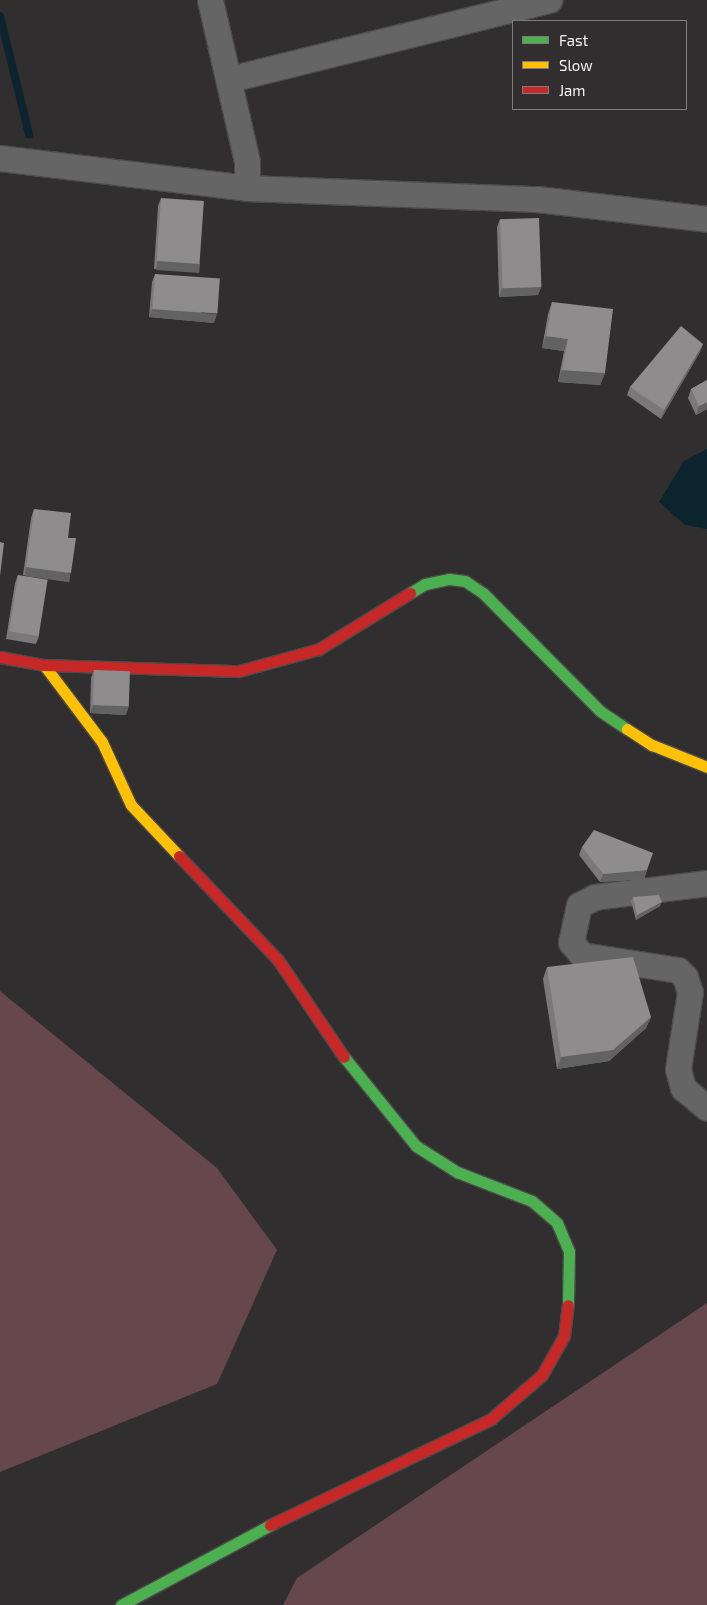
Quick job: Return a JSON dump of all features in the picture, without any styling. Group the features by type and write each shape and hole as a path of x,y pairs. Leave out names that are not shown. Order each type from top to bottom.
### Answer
{"street":[{"path":"210,0 230,79 247,162 247,188"},
{"path":"230,79 549,0"},
{"path":"0,158 247,188 537,199 707,219"},
{"path":"0,656 44,665 238,671 320,650 425,584 449,579 465,581 483,594 600,710 652,744 707,768"},
{"path":"44,665 102,742 132,805 278,960 346,1060 416,1146 457,1172 532,1201 557,1223 569,1251 569,1301 564,1336 542,1375 491,1419 236,1541 121,1605"},
{"path":"707,883 595,897 579,905 571,942 582,955 678,970 685,977 690,992 678,1068 683,1088 707,1108"}],"shaded area":[{"path":"0,991 217,1168 277,1250 217,1384 0,1472"},
{"path":"707,1303 707,1605 283,1605 297,1578"}],"water":[{"path":"707,449 707,529 685,525 659,502 684,461"}],"building":[{"path":"161,198 204,201 200,264 157,261"},
{"path":"539,218 541,287 502,288 500,219"},
{"path":"155,274 220,279 217,313 153,309"},
{"path":"552,302 613,309 605,373 562,370 568,339 546,336"},
{"path":"681,326 703,344 664,410 630,387"},
{"path":"707,380 707,402 699,406 691,389"},
{"path":"34,509 71,513 68,538 76,538 71,573 26,567"},
{"path":"0,542 4,543 0,576"},
{"path":"18,575 48,580 39,636 9,631"},
{"path":"94,670 130,671 129,706 93,705"},
{"path":"594,830 653,853 647,870 603,874 582,847"},
{"path":"659,895 662,902 637,915 633,897"},
{"path":"633,957 651,1017 613,1050 561,1057 547,967"}],"waterway":[{"path":"0,16 29,134"}],"traffic: fast":[{"path":"410,593 425,584 449,579 465,581 483,593 600,711 627,729"},
{"path":"344,1057 416,1146 457,1172 532,1201 557,1223 569,1251 568,1305"},
{"path":"121,1605 270,1525"}],"traffic: slow":[{"path":"44,665 102,742 131,805 179,856"},
{"path":"627,729 652,745 707,767"}],"traffic: jam":[{"path":"0,657 44,665 239,671 319,649 410,593"},
{"path":"179,856 278,960 344,1057"},
{"path":"270,1525 491,1419 542,1375 564,1336 568,1305"}]}
